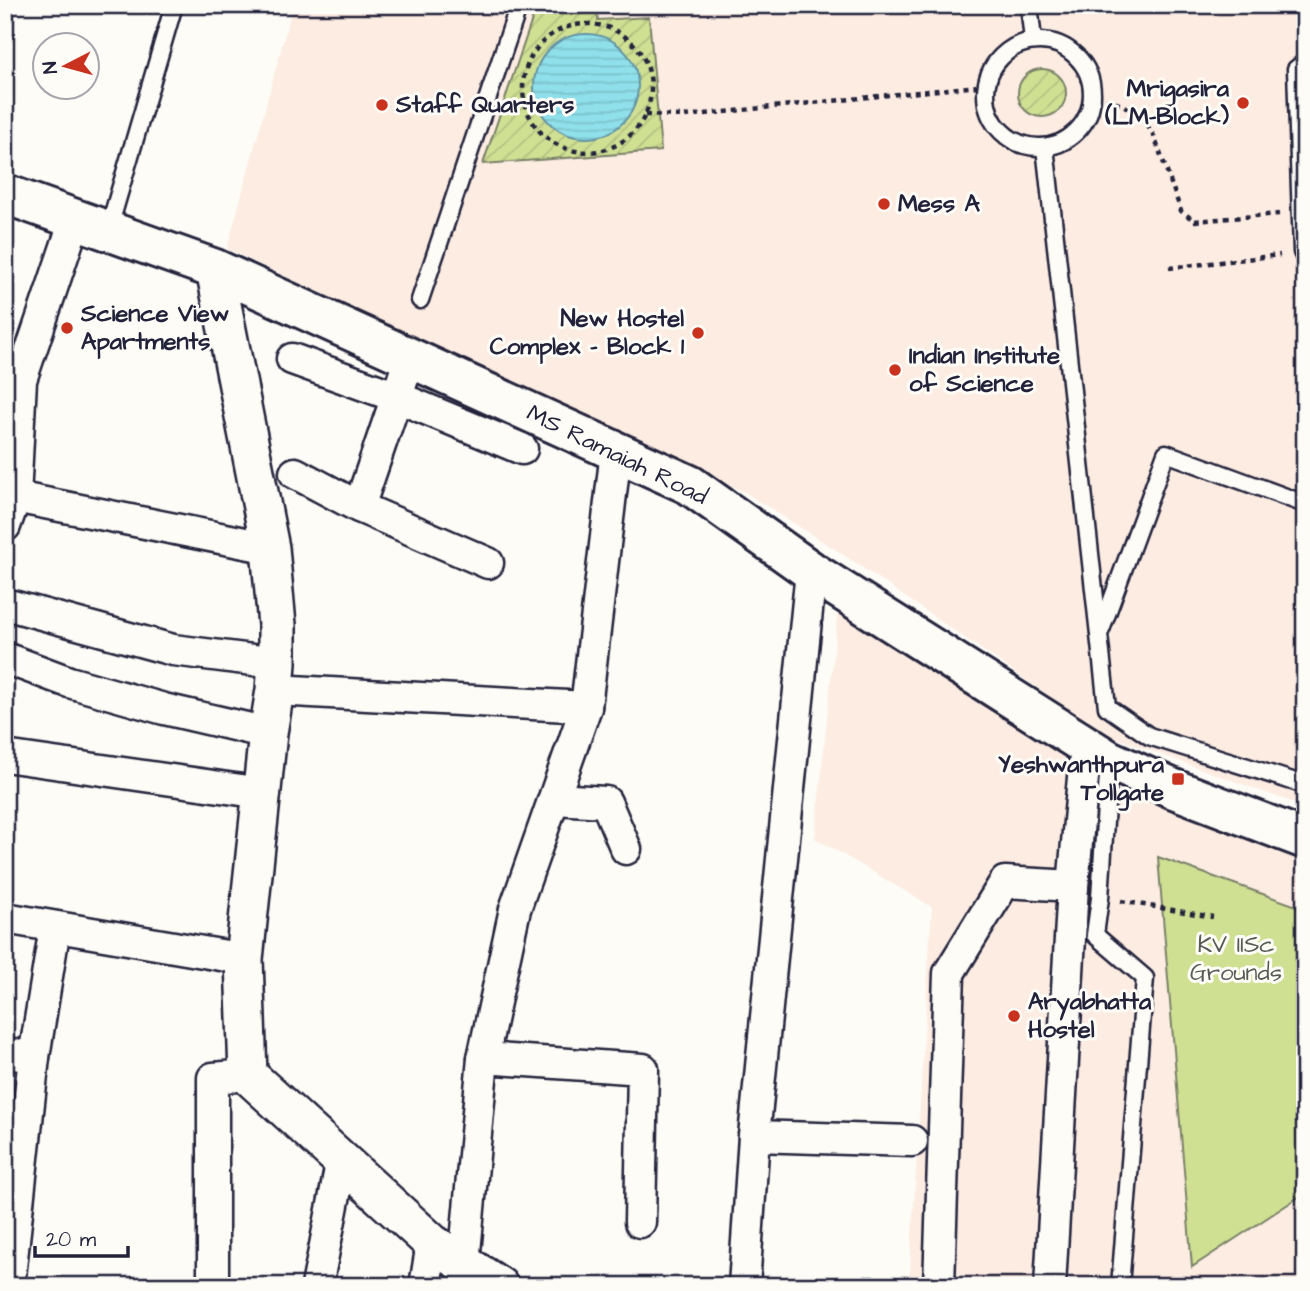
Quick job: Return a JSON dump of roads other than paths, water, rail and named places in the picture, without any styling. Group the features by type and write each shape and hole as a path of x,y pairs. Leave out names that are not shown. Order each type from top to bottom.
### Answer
{"main road":[{"name":"MS Ramaiah Road","path":"5,194 215,269 690,485 811,571 1098,752 1174,789 1305,839"}],"street":[{"path":"91,226 13,377 9,507 270,548"},
{"path":"215,269 270,548 277,625 276,677 244,959 248,1075 432,1243 484,1278"},
{"path":"359,507 410,358"},
{"path":"292,359 397,397 522,449"},
{"path":"484,1278 483,1058 514,909 586,707 615,451"},
{"path":"295,474 359,507 488,563"},
{"path":"744,1286 754,1136 811,571"},
{"path":"5,604 276,677 586,707"},
{"path":"5,658 69,682 164,709 268,733"},
{"path":"1050,1286 1098,752"},
{"path":"5,756 262,793"},
{"path":"554,799 606,802 626,849"},
{"path":"939,1286 949,973 1005,882 1086,892"},
{"path":"5,918 244,959"},
{"path":"9,1286 20,1055 55,927"},
{"path":"483,1058 643,1069 640,1222"},
{"path":"212,1286 213,1078 248,1075"},
{"path":"754,1136 912,1141"},
{"path":"317,1286 342,1159"},
{"path":"425,1286 432,1243"}],"lane":[{"path":"91,226 174,5"},
{"path":"420,300 519,5"},
{"path":"1029,5 1033,40"},
{"path":"1033,40 1050,41 1066,47 1079,57 1088,71 1093,88 1092,105 1086,121 1075,133 1061,142 1045,147 1014,141 1001,131 991,117 987,102 986,85 992,69 1002,55 1016,45 1033,40"},
{"path":"1303,255 1296,69 1305,62"},
{"path":"1045,147 1107,707 1149,736 1305,785"},
{"path":"1099,635 1166,453 1305,504"},
{"path":"1086,892 1095,935 1145,978 1120,1286"}],"water":[{"path":"586,34 606,38 629,57 634,66 638,86 634,106 615,129 606,134 586,138 566,134 543,115 538,106 534,86 538,66 557,43 566,38"}],"place":[{"name":"Mrigasira (LM-Block)","path":"1243,103"},
{"name":"Staff Quarters","path":"382,105"},
{"name":"Mess A","path":"884,204"},
{"name":"Science View Apartments","path":"67,328"},
{"name":"New Hostel Complex - Block 1","path":"698,333"},
{"name":"Indian Institute of Science","path":"895,370"},
{"name":"Yeshwanthpura Tollgate","path":"1178,779"},
{"name":"Aryabhatta Hostel","path":"1014,1016"}],"park label":[{"name":"KV IISc Grounds","path":"1236,959"}]}
